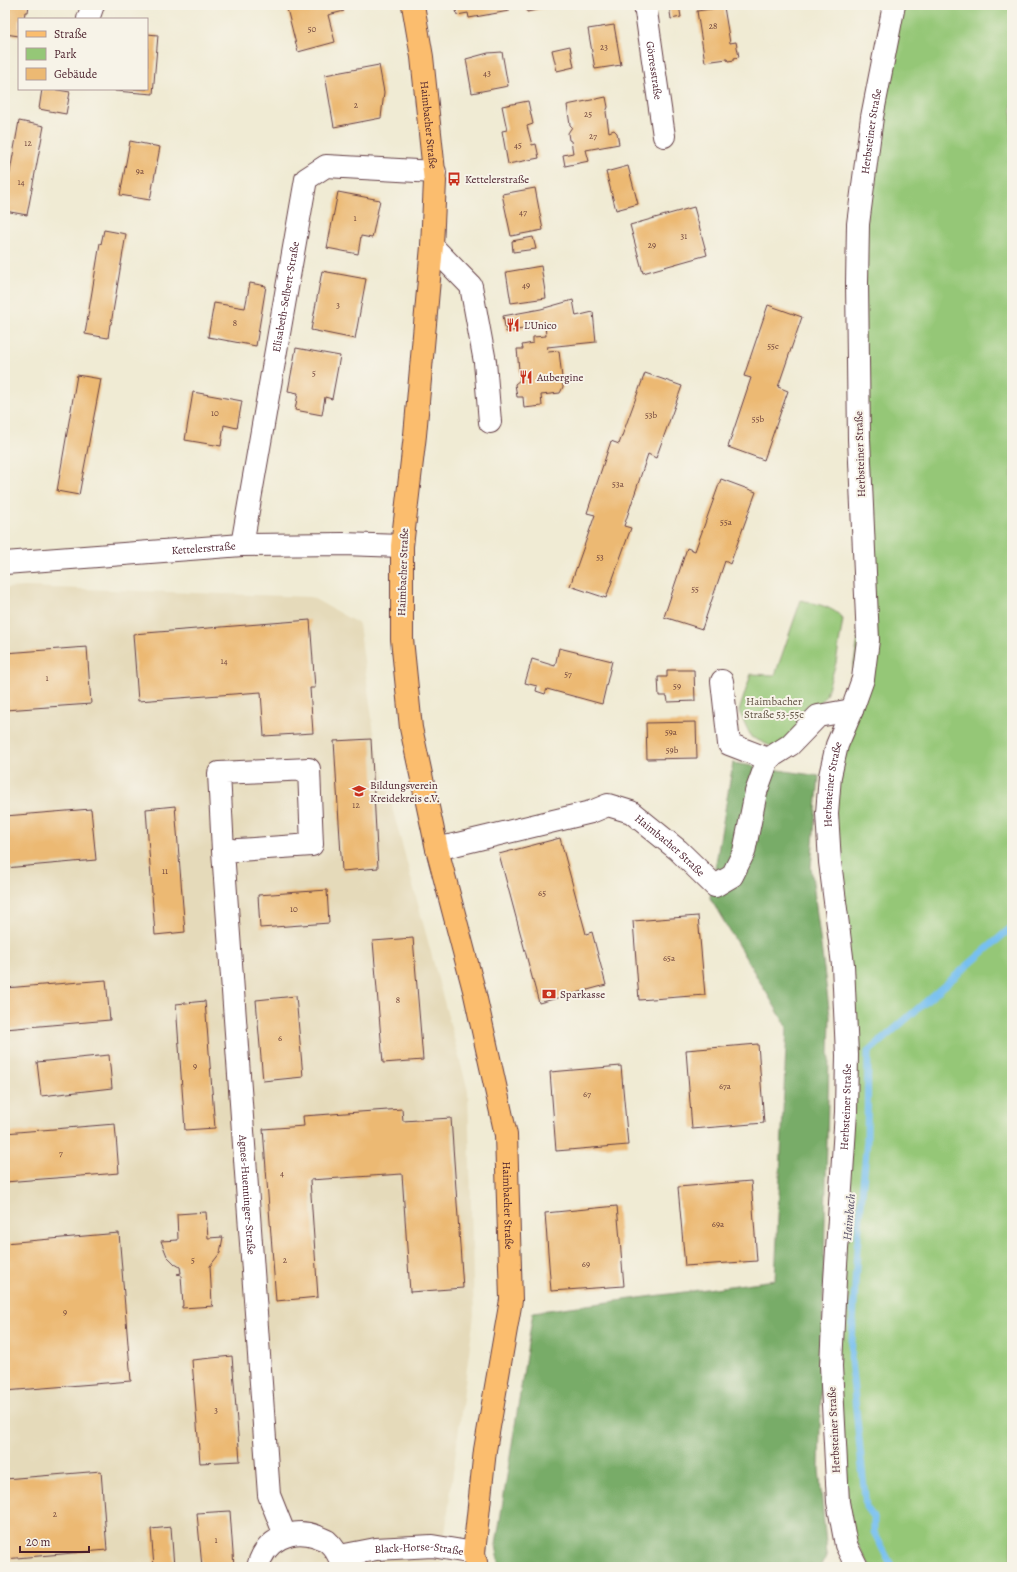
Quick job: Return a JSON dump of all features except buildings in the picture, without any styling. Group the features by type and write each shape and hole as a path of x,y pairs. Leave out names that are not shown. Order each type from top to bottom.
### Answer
{"main road":[{"name":"Haimbacher Straße","path":"413,5 422,57 435,172 432,246 415,435 402,546 402,638 411,728 437,849 474,990 506,1135 511,1300 485,1450 476,1560"}],"street":[{"path":"88,18 93,5"},
{"name":"Görresstraße","path":"645,5 664,136"},
{"name":"Herbsteiner Straße","path":"857,1567 846,1545 838,1502 831,1366 848,1055 843,965 830,862 827,814 830,776 837,745 863,679 868,640 859,439 857,283 858,224 872,116 894,5"},
{"name":"Elisabeth-Selbert-Straße","path":"242,545 306,179 326,166 435,172"},
{"path":"432,246 471,286 485,362 490,422"},
{"name":"Kettelerstraße","path":"5,562 242,545 343,544 402,546"},
{"path":"722,681 729,744 768,758 790,745 818,716 852,710"},
{"name":"Haimbacher Straße","path":"437,849 591,812 608,805 631,812 678,850 715,886 732,876 744,852 756,792 768,758"},
{"name":"Agnes-Huenninger-Straße","path":"223,851 312,845 309,769 219,773 223,851 269,1494 285,1535"},
{"path":"258,1567 260,1558 271,1544 285,1535 306,1533 326,1540 342,1562"},
{"name":"Black-Horse-Straße","path":"342,1562 376,1549 432,1546 476,1560"}],"shaded area":[{"path":"25,587 311,597 359,624 376,747 468,1091 474,1315 441,1564 442,1567 5,1567 5,588"}],"green space":[{"path":"889,5 1012,5 1012,1567 870,1567 851,1532 831,1361 844,1125 830,795 858,640 862,257"},
{"name":"Haimbacher Straße 53-55c","path":"801,600 829,608 843,619 836,663 826,695 804,725 775,748 751,737 739,711 751,674 775,675"},
{"path":"733,763 819,776 811,867 830,1016 819,1469 827,1555 821,1567 500,1567 496,1545 533,1312 775,1280 787,1027 710,898"}],"waterway":[{"name":"Haimbach","path":"892,1567 874,1532 874,1518 866,1507 851,1360 857,1249 867,1141 868,1052 1012,927"}],"place":[{"name":"Kettelerstraße","path":"454,179"},
{"name":"L'Unico","path":"513,325"},
{"name":"Aubergine","path":"526,377"},
{"name":"Bildungsverein Kreidekreis e.V.","path":"359,791"},
{"name":"Sparkasse","path":"549,994"}]}
